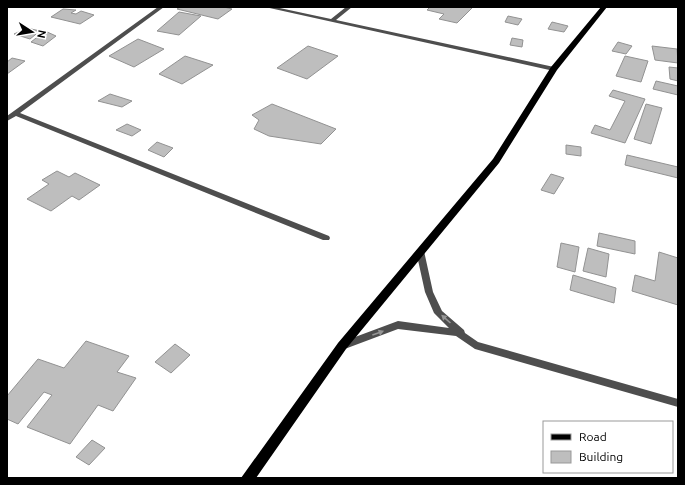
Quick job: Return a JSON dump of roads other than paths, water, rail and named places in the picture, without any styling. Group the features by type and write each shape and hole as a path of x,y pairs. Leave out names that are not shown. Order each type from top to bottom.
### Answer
{"main road":[{"path":"248,478 342,346 496,161 554,68 604,7"}],"street":[{"path":"7,119 161,7"},
{"path":"268,7 554,68"},
{"path":"332,21 349,7"},
{"path":"15,113 326,238"},
{"path":"420,252 429,292 438,313 475,345"},
{"path":"342,346 398,325 458,332 475,345 678,403"}]}
